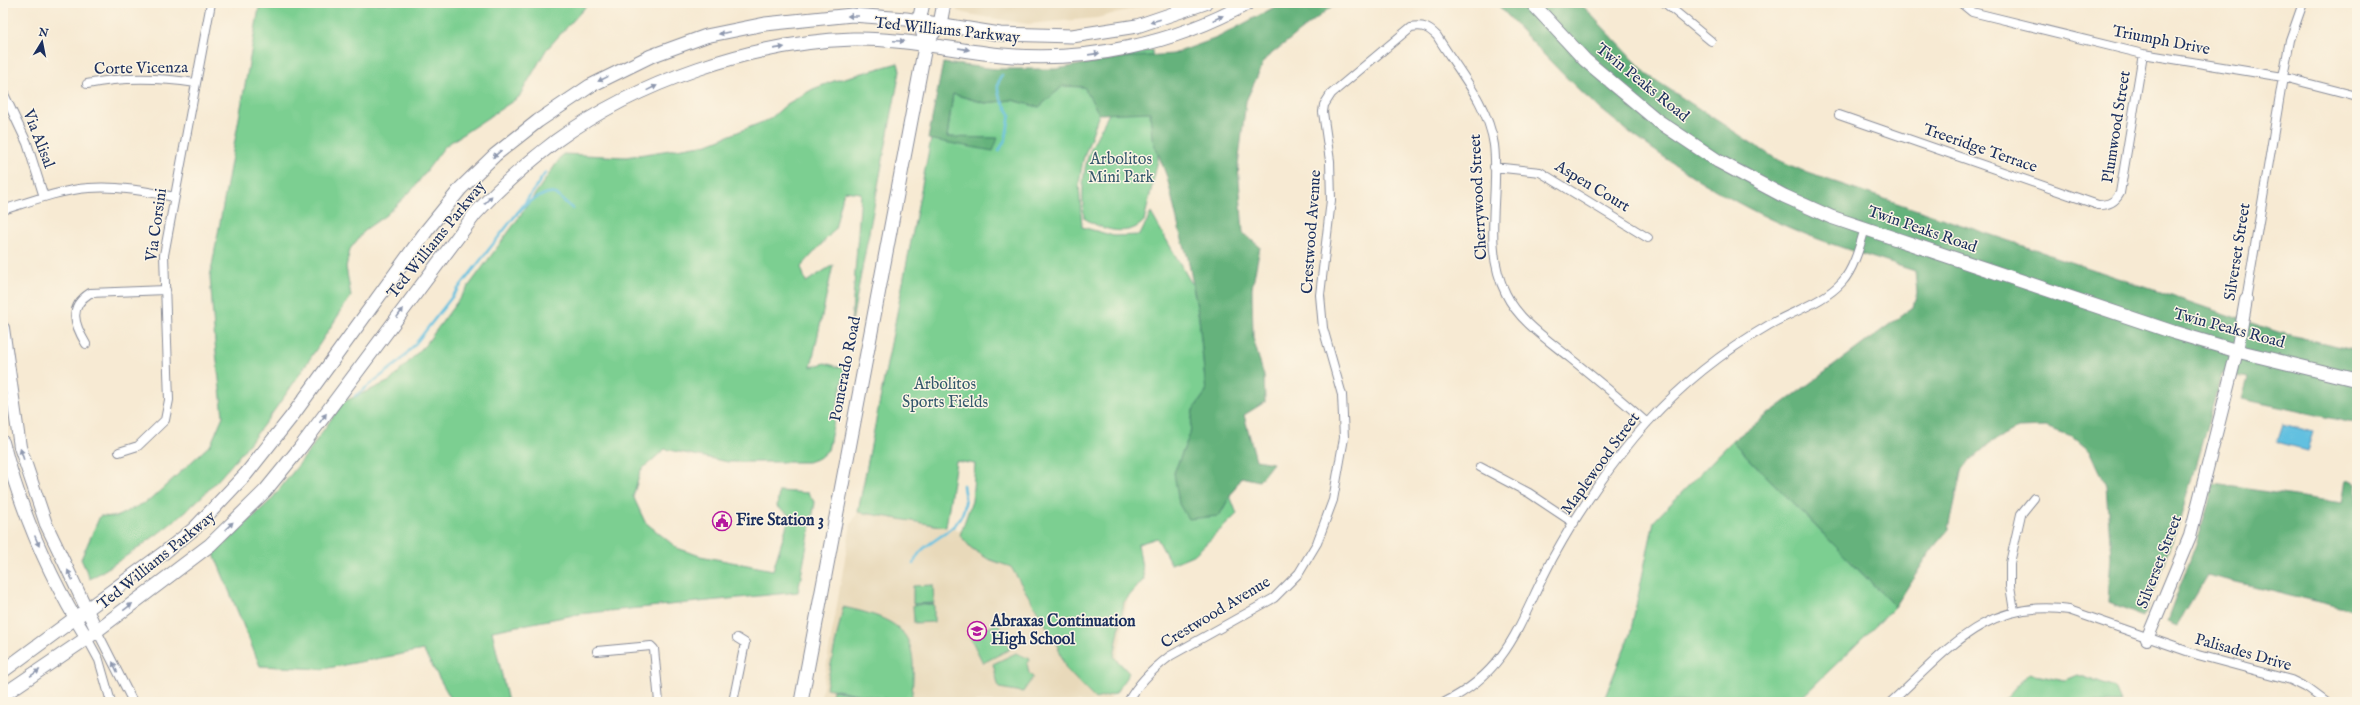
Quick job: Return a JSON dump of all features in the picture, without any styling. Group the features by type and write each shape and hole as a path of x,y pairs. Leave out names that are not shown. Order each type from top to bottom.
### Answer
{"main road":[{"name":"Pomerado Road","path":"923,3 920,21 926,43"},
{"name":"Pomerado Road","path":"801,702 926,43 940,24 944,3"},
{"name":"Ted Williams Parkway","path":"3,671 87,610 195,528 246,474 292,416 427,230 461,188 495,155 538,121 590,86 651,56 706,36 765,24 852,15 920,21 1019,36 1072,36 1137,26 1205,3"},
{"name":"Ted Williams Parkway","path":"3,695 92,634 210,545 265,491 300,448 475,214 505,183 556,141 607,110 663,82 755,51 852,39 926,43 1000,54 1085,55 1126,48 1170,37 1211,22 1248,3"},
{"name":"Twin Peaks Road","path":"1532,3 1585,60 1658,121 1718,161 1784,196 1831,217 2173,332 2237,351 2357,380"},
{"name":"Silverset Street","path":"2148,639 2190,536 2237,351 2246,300"},
{"path":"3,328 20,447 46,524 87,610 92,634"},
{"path":"3,442 24,510 45,560 75,618 92,634"}],"street":[{"name":"Via Corsini","path":"119,452 138,446 165,420 169,400 164,255 211,3"},
{"path":"1665,3 1711,41"},
{"name":"Silverset Street","path":"2246,300 2283,76 2292,35 2303,3"},
{"name":"Triumph Drive","path":"1961,4 1972,12 2143,54 2283,76 2357,96"},
{"name":"Cherrywood Street","path":"1421,26 1430,29 1437,36 1475,94 1488,120 1494,145 1492,246 1498,273 1506,295 1529,324 1647,422"},
{"name":"Crestwood Avenue","path":"1128,702 1134,690 1155,667 1170,656 1274,598 1299,574 1317,544 1333,500 1344,438 1342,395 1323,328 1320,295 1331,200 1330,161 1324,120 1324,105 1331,94 1396,39 1411,27 1421,26"},
{"name":"Plumwood Street","path":"2112,202 2120,193 2143,54"},
{"name":"Corte Vicenza","path":"86,84 110,80 178,80 196,83"},
{"name":"Via Alisal","path":"3,92 27,143 44,197"},
{"name":"Treeridge Terrace","path":"1840,116 2098,205 2112,202"},
{"name":"Aspen Court","path":"1494,167 1540,172 1648,238"},
{"path":"3,210 44,197 89,188 138,189 174,197"},
{"name":"Maplewood Street","path":"1445,702 1473,685 1513,641 1555,554 1574,523 1621,454 1647,422 1694,377 1734,347 1769,325 1828,294 1838,286 1843,281 1857,253 1865,228"},
{"path":"86,344 78,330 75,312 80,299 90,293 166,290"},
{"path":"1480,467 1529,493 1574,523"},
{"path":"2014,611 2010,586 2010,563 2022,514 2034,498"},
{"name":"Palisades Drive","path":"1891,702 1964,634 1985,621 2014,611 2054,608 2069,610 2148,639 2198,655 2291,680 2307,688 2326,702"},
{"path":"92,634 111,702"},
{"path":"92,634 133,702"},
{"path":"733,702 745,643 737,638"},
{"path":"597,651 652,647 654,649 660,702"}],"shaded area":[{"path":"958,3 1154,3 1097,18 1028,24 972,15 957,11"},
{"name":"Abraxas Continuation High School","path":"858,512 1134,561 1110,702 820,702 851,524"}],"green space":[{"path":"260,3 589,3 546,50 519,97 445,146 413,189 386,215 366,229 350,249 346,267 351,296 288,392 236,460 203,495 173,522 141,546 90,579 81,559 100,516 116,517 150,500 211,444 223,416 210,277"},
{"path":"1282,3 1336,3 1265,59 1246,101 1238,166 1243,233 1260,247 1252,288 1253,338 1264,376 1265,402 1244,415 1256,460 1273,463 1259,481 1241,477 1219,516 1188,519 1179,504 1174,473 1190,434 1193,410 1206,392 1199,318 1188,258 1180,233 1167,177 1152,138 1150,112 1099,114 1084,87 1063,86 1039,107 1012,100 985,103 953,94 947,137 998,138 993,151 928,139 943,63 997,69 1056,69 1119,58 1173,54 1217,38"},
{"path":"1496,3 1580,3 1649,76 1776,159 1808,173 2278,332 2357,351 2357,417 2353,423 2242,399 2248,378 2222,373 2177,529 2144,616 2108,602 2111,556 2106,485 2091,452 2072,436 2045,427 2018,428 1990,443 1962,468 1949,529 1932,549 1895,607 1732,441 1913,307 1917,293 1915,271 1854,252 1795,230 1748,208 1701,181 1655,151 1598,107 1553,64"},
{"name":"Arbolitos Mini Park","path":"1152,50 1158,160 1144,221 1138,226 1123,231 1107,229 1084,218 1083,189 1087,160 1119,90 1124,56"},
{"path":"898,63 900,71 851,326 861,193 844,191 835,229 801,267 806,282 833,265 811,367 825,363 845,369 828,450 819,458 808,462 728,462 665,449 641,470 633,496 645,522 677,548 700,556 773,570 790,515 777,507 779,491 808,493 815,503 798,592 579,614 492,631 508,702 451,702 450,697 423,650 323,669 260,666 214,554 271,500 307,454 343,402 390,381 426,344 513,226 563,154 626,157 708,144 770,119 787,104 813,89 834,81"},
{"name":"Arbolitos Sports Fields","path":"1063,86 1085,87 1099,114 1083,160 1079,183 1082,227 1114,236 1140,235 1151,213 1193,286 1199,318 1206,392 1193,410 1190,434 1174,473 1219,516 1230,496 1237,514 1195,554 1171,564 1157,538 1138,544 1144,579 1124,602 1114,657 1129,673 1115,694 1095,699 1066,669 1056,642 1011,567 988,559 971,548 960,535 972,501 975,464 956,461 946,527 858,512 931,139 998,139 947,137 953,94 985,103 1012,100 1039,107"},
{"path":"1732,441 1895,607 1797,702 1603,702 1630,634 1654,521"},
{"path":"2346,479 2357,483 2357,611 2207,575 2177,625 2167,621 2199,536 2214,484 2342,503"},
{"path":"933,585 934,603 913,604 913,586"},
{"path":"934,604 934,622 914,623 913,605"},
{"path":"843,607 882,618 895,626 904,635 910,646 913,661 911,702 901,702 826,688"},
{"path":"998,623 1010,649 983,663 970,637"},
{"path":"1016,653 1030,659 1027,663 1029,673 1033,677 1023,692 999,688 993,664"},
{"path":"2029,673 2065,680 2077,675 2115,688 2121,702 2003,702"},
{"path":"833,690 857,695 856,702 831,702"}],"water":[{"path":"2283,424 2313,432 2307,450 2277,442"}],"waterway":[{"path":"999,151 1006,138 1010,114 1001,100 998,91 999,80 1002,75"},
{"path":"355,396 399,362 416,343 522,207 546,172"},
{"path":"517,213 530,201 547,193 556,194 573,209"},
{"path":"914,564 924,549 949,530 962,514 965,501 963,485"}],"place":[{"name":"Fire Station 3","path":"722,521"},
{"name":"Abraxas Continuation High School","path":"977,631"}]}
